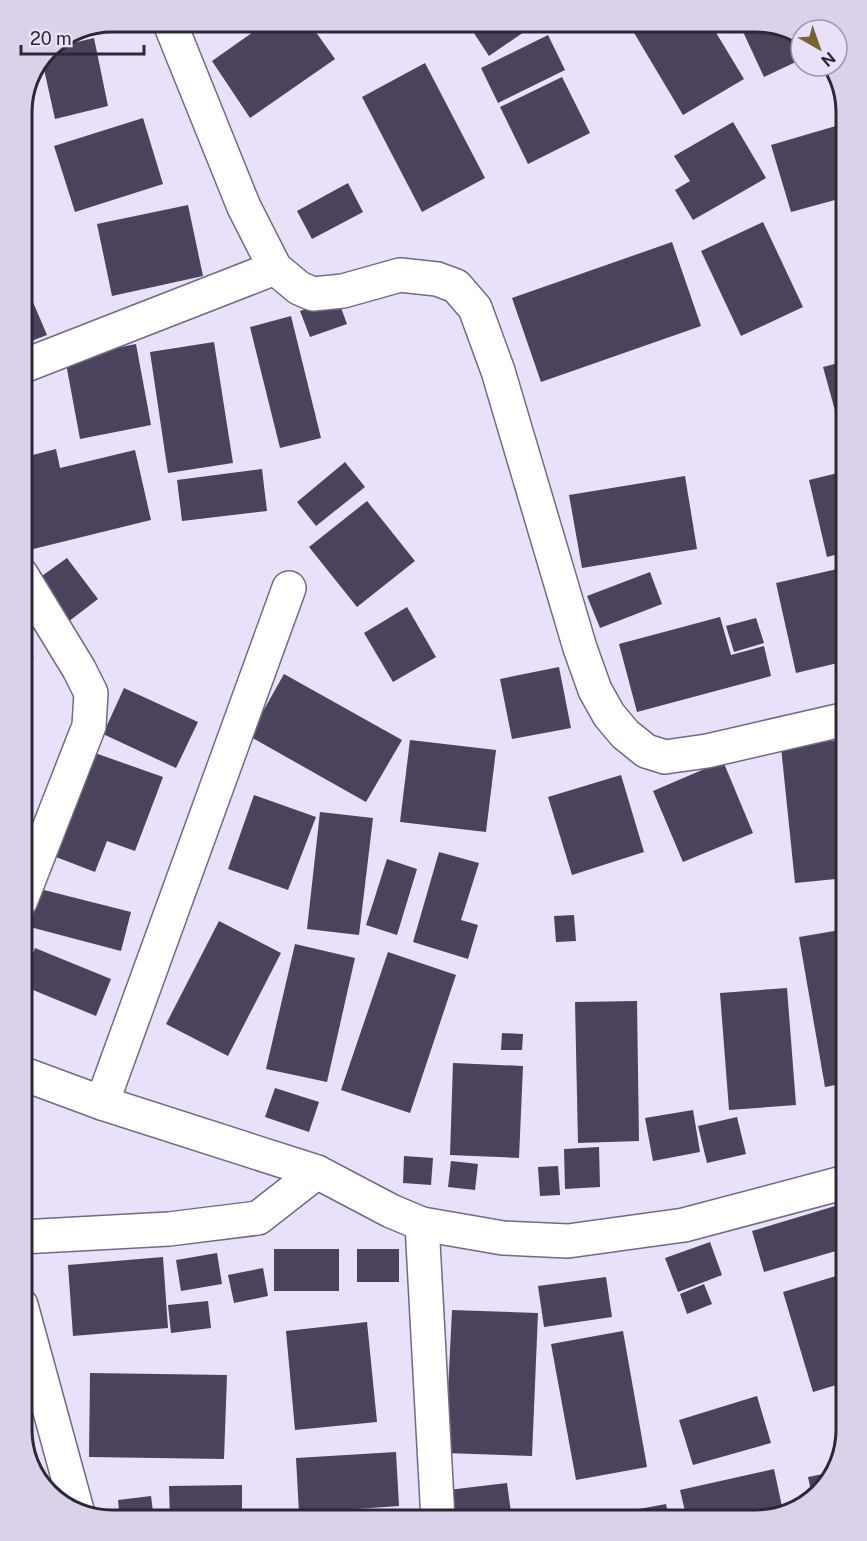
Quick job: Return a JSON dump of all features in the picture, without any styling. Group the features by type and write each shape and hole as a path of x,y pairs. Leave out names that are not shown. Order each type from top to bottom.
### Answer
{"street":[{"path":"173,31 244,207 275,268 299,288 313,294 343,291 400,275 437,279 456,286 475,308 498,370 580,648 595,690 609,715 625,734 646,751 665,757 707,751 836,721"},
{"path":"32,363 275,268"},
{"path":"102,1103 290,588"},
{"path":"31,873 89,726 91,693 32,591"},
{"path":"31,1077 102,1103 317,1172 391,1211 422,1224 503,1238 568,1241 684,1224 836,1185"},
{"path":"31,1236 169,1229 258,1218 317,1172"},
{"path":"422,1224 437,1510"},
{"path":"31,1342 74,1500"}],"building":[{"path":"254,31 315,31 335,59 250,118 212,61"},
{"path":"473,32 525,32 489,56"},
{"path":"633,32 716,32 744,79 683,115"},
{"path":"743,32 771,33 789,39 789,65 764,77"},
{"path":"548,35 565,70 498,103 481,68"},
{"path":"94,38 108,106 55,119 44,69 59,51 69,44"},
{"path":"425,63 485,178 422,212 362,97"},
{"path":"562,77 590,133 528,164 500,107"},
{"path":"143,118 163,184 75,212 54,146"},
{"path":"733,122 766,178 693,220 675,190 690,181 674,156"},
{"path":"836,126 836,200 791,212 771,145"},
{"path":"348,183 363,212 312,239 297,211"},
{"path":"188,205 203,276 112,296 97,224"},
{"path":"763,222 803,307 741,336 701,251"},
{"path":"672,242 701,326 541,382 512,298"},
{"path":"337,297 347,324 310,337 300,311"},
{"path":"32,299 47,335 32,341"},
{"path":"291,316 321,438 280,448 250,327"},
{"path":"214,342 233,463 168,473 150,352"},
{"path":"136,344 151,425 80,439 65,358"},
{"path":"836,364 836,414 823,367"},
{"path":"56,449 60,468 135,450 151,520 32,549 32,455"},
{"path":"345,462 365,487 316,526 297,502"},
{"path":"262,469 267,511 182,521 177,480"},
{"path":"836,473 836,555 827,557 809,480"},
{"path":"685,476 697,549 582,568 569,495"},
{"path":"367,501 415,561 357,607 309,547"},
{"path":"67,558 98,599 64,625 32,583"},
{"path":"836,569 836,663 796,673 776,583"},
{"path":"650,572 662,604 600,628 587,596"},
{"path":"407,607 436,657 393,682 364,633"},
{"path":"720,617 731,655 764,646 771,676 637,712 619,644"},
{"path":"756,618 764,643 734,652 726,626"},
{"path":"559,667 571,728 512,739 500,679"},
{"path":"284,674 402,740 366,802 249,736"},
{"path":"124,688 198,722 176,768 103,734"},
{"path":"410,740 496,750 486,832 400,822"},
{"path":"836,740 836,879 795,883 781,747"},
{"path":"95,753 163,777 135,851 107,841 95,872 56,857"},
{"path":"723,761 753,833 683,862 653,791"},
{"path":"621,775 644,852 572,875 548,797"},
{"path":"254,795 316,817 288,890 228,869"},
{"path":"320,812 373,818 359,935 307,929"},
{"path":"439,852 479,863 461,920 478,925 468,959 413,942"},
{"path":"387,859 417,869 397,935 366,925"},
{"path":"40,889 131,912 121,951 31,927"},
{"path":"574,915 576,941 556,942 554,916"},
{"path":"219,921 281,953 228,1056 166,1024"},
{"path":"836,931 836,1085 825,1087 799,937"},
{"path":"295,944 355,958 327,1082 266,1069"},
{"path":"35,948 111,979 96,1016 31,989 31,958"},
{"path":"388,952 456,975 410,1113 341,1090"},
{"path":"787,988 796,1105 729,1110 720,993"},
{"path":"637,1001 639,1141 578,1143 575,1002"},
{"path":"502,1033 523,1034 522,1050 501,1050"},
{"path":"453,1063 523,1066 519,1158 450,1155"},
{"path":"275,1088 319,1102 309,1132 265,1117"},
{"path":"693,1110 700,1152 653,1161 645,1118"},
{"path":"737,1117 746,1154 707,1163 698,1126"},
{"path":"599,1147 600,1187 565,1189 564,1149"},
{"path":"404,1156 433,1158 431,1185 403,1183"},
{"path":"451,1161 478,1164 475,1190 448,1187"},
{"path":"558,1166 560,1195 540,1196 538,1167"},
{"path":"836,1206 836,1251 764,1272 752,1231"},
{"path":"710,1242 722,1275 678,1292 665,1258"},
{"path":"274,1249 339,1249 339,1291 274,1291"},
{"path":"357,1249 399,1249 399,1282 357,1282"},
{"path":"217,1253 222,1284 181,1291 176,1260"},
{"path":"163,1257 168,1328 73,1336 68,1265"},
{"path":"263,1268 268,1296 234,1303 228,1275"},
{"path":"836,1276 836,1385 813,1392 783,1292"},
{"path":"606,1277 612,1317 544,1327 538,1286"},
{"path":"704,1284 712,1304 687,1314 680,1294"},
{"path":"208,1301 211,1328 171,1333 168,1305"},
{"path":"452,1310 538,1313 532,1456 445,1453"},
{"path":"367,1322 377,1422 295,1430 286,1331"},
{"path":"623,1331 647,1467 576,1480 551,1344"},
{"path":"90,1373 227,1375 224,1459 89,1457"},
{"path":"757,1396 771,1443 693,1465 679,1420"},
{"path":"396,1452 399,1506 299,1509 296,1458"},
{"path":"774,1469 782,1505 755,1510 685,1510 680,1490"},
{"path":"822,1474 810,1488 808,1477"},
{"path":"507,1483 511,1510 450,1510 448,1490"},
{"path":"242,1485 242,1509 170,1509 169,1486"},
{"path":"151,1496 153,1509 119,1509 118,1500"},
{"path":"666,1504 667,1510 635,1510"}]}
